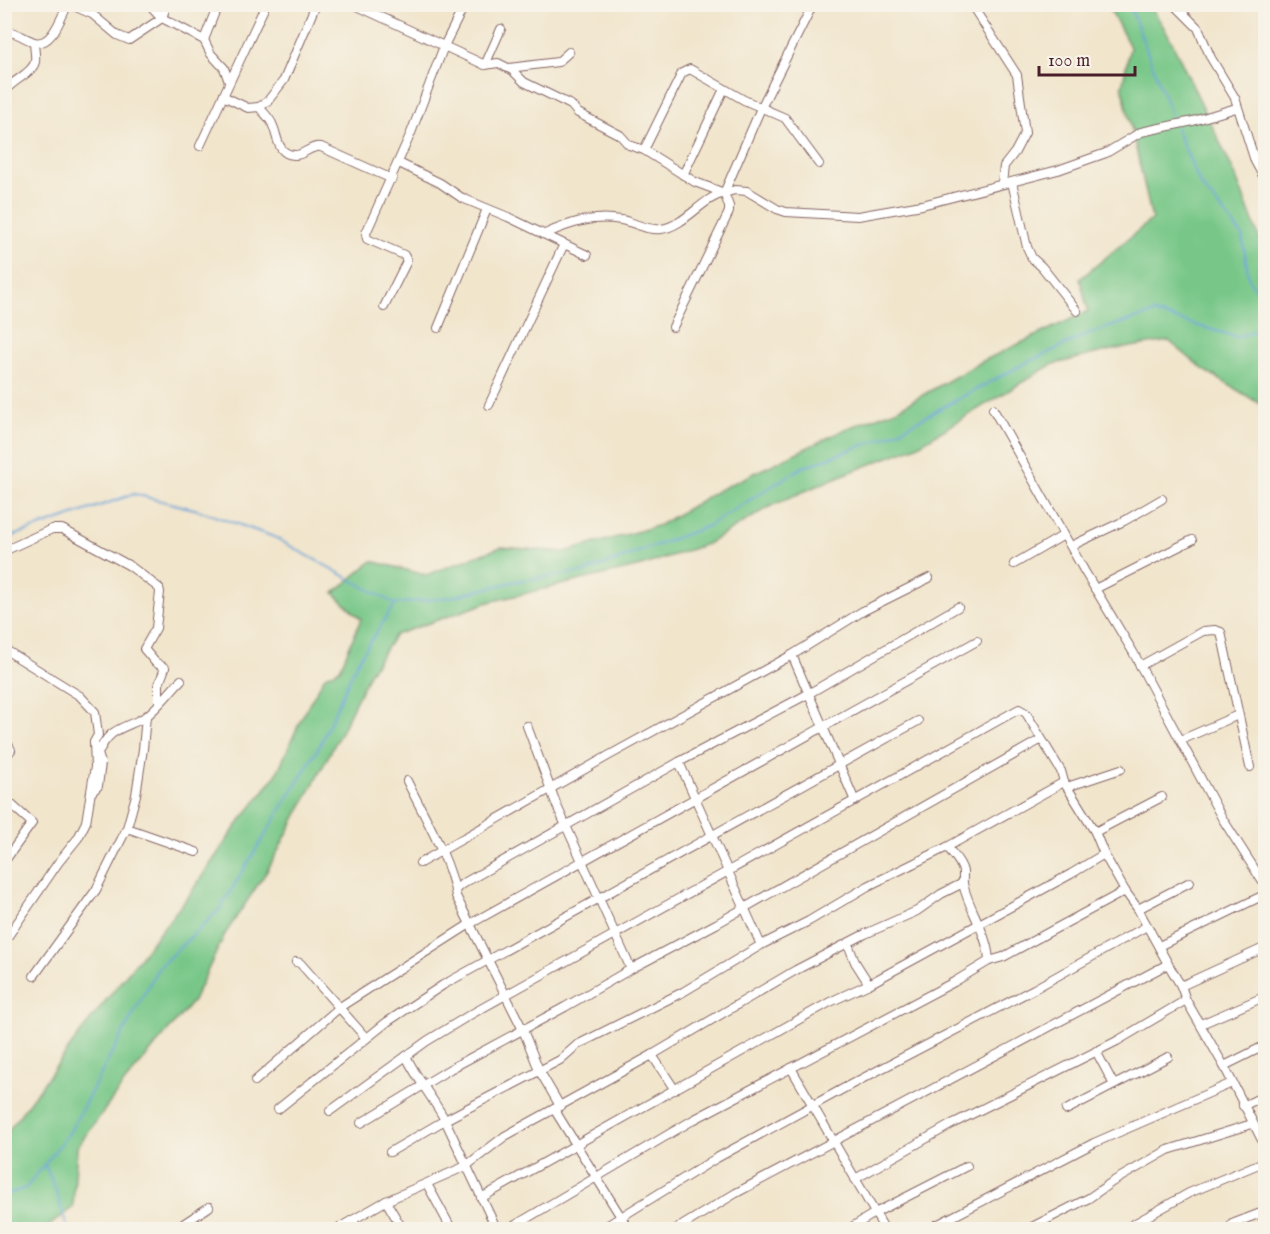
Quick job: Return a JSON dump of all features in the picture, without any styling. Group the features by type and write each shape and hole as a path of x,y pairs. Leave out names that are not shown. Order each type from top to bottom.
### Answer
{"street":[{"path":"4,34 16,33 34,42 44,42 50,38 68,4 92,14 117,35 129,40 162,18 167,4"},
{"path":"149,4 162,18 204,40 211,54 227,74 229,82"},
{"path":"204,40 218,4"},
{"path":"200,146 266,4"},
{"path":"223,96 248,108 267,102 284,80 316,4"},
{"path":"353,4 485,65 498,63 524,82 571,105 578,113 620,135 629,145 644,150 683,175 724,193"},
{"path":"384,307 407,261 404,255 367,239 365,236 392,180 444,46 465,4"},
{"path":"673,327 729,212 724,193 761,108 813,4"},
{"path":"971,4 1017,75 1025,133 1004,166 1002,184"},
{"path":"1174,4 1198,28 1211,58 1235,98 1236,108 1255,161 1266,181"},
{"path":"485,65 501,29"},
{"path":"4,92 16,79 28,72 35,62 34,42"},
{"path":"509,69 558,62 569,52"},
{"path":"220,63 240,61"},
{"path":"644,150 682,73 690,69 724,89 788,120 819,164"},
{"path":"683,175 724,89"},
{"path":"260,106 273,124 280,148 289,154 297,155 316,146 321,147 392,180"},
{"path":"545,234 572,222 585,220 622,220 663,229 689,216 715,195 735,190 747,191 786,212 858,216 922,205 1058,170 1106,153 1141,132 1193,121 1236,108"},
{"path":"399,163 440,183 462,198 587,255"},
{"path":"1012,182 1027,248 1032,258 1077,311"},
{"path":"438,328 487,209"},
{"path":"489,405 564,244"},
{"path":"993,409 1140,666 1222,818 1266,887"},
{"path":"1071,546 1124,521 1162,499"},
{"path":"4,551 52,529 62,529 130,566 159,588 157,624 144,649 155,662 165,668 159,684 159,703"},
{"path":"1014,564 1064,535"},
{"path":"1095,589 1192,540"},
{"path":"420,863 550,788 792,655 863,611 929,578"},
{"path":"456,889 566,825 808,693 958,607"},
{"path":"1140,666 1203,631 1221,632 1250,767"},
{"path":"255,1081 340,1007 470,924 977,641"},
{"path":"4,649 80,696 95,712 98,735 94,742 95,767 86,822 78,838 58,863 4,942"},
{"path":"792,655 855,801"},
{"path":"92,792 98,786 100,748 120,728 146,716 181,680"},
{"path":"330,1111 406,1056 468,1016 1016,710 1023,710 1061,771 1066,784 1095,832 1104,854 1159,946 1181,986 1185,1000 1224,1066 1266,1148"},
{"path":"1181,740 1238,715"},
{"path":"34,976 96,890 127,828 136,795 146,716"},
{"path":"278,1109 366,1038 436,990 918,720"},
{"path":"527,726 550,788 631,969"},
{"path":"4,737 11,750 4,759"},
{"path":"361,1123 422,1086 1041,740"},
{"path":"679,762 761,945"},
{"path":"390,1152 445,1120 560,1060 577,1045 683,992 761,945 809,921 868,886 1066,784 1121,769"},
{"path":"407,781 441,851 456,889 456,896 523,1030 557,1108 628,1230"},
{"path":"1095,832 1162,797"},
{"path":"4,798 32,822 5,859"},
{"path":"127,828 196,852"},
{"path":"947,847 964,871 963,883 979,923 989,961"},
{"path":"481,1198 830,1002 869,984 1104,854"},
{"path":"1138,909 1190,882"},
{"path":"335,1230 386,1201 466,1166 505,1136 652,1055 796,970 865,934 917,911 941,894 963,883"},
{"path":"507,1230 693,1120 954,982 989,961 1003,957 1125,891"},
{"path":"1159,946 1266,894"},
{"path":"600,1230 715,1159 814,1104 1034,989 1147,926"},
{"path":"848,944 855,962 869,984"},
{"path":"1181,986 1266,946"},
{"path":"296,962 300,963 366,1038"},
{"path":"675,1230 736,1193 1168,964"},
{"path":"1200,1024 1266,996"},
{"path":"855,1179 952,1124 1096,1052 1185,1000"},
{"path":"1224,1066 1266,1045"},
{"path":"1096,1052 1114,1085"},
{"path":"652,1055 675,1090"},
{"path":"406,1056 422,1086 445,1120 497,1230"},
{"path":"1066,1110 1168,1057"},
{"path":"792,1068 885,1230"},
{"path":"927,1230 1094,1143 1232,1083"},
{"path":"1243,1106 1266,1095"},
{"path":"1026,1230 1089,1198 1168,1150 1252,1124"},
{"path":"1123,1230 1189,1193 1264,1161 1266,1174"},
{"path":"847,1230 875,1213 967,1166"},
{"path":"427,1184 452,1230"},
{"path":"386,1201 403,1230"},
{"path":"174,1230 209,1207"},
{"path":"1230,1230 1232,1224 1266,1211"},
{"path":"352,1220 358,1230"}],"green space":[{"path":"1108,5 1150,5 1168,34 1234,172 1265,253 1265,407 1204,370 1169,341 1111,350 1051,365 917,446 773,505 707,544 641,566 489,602 395,635 370,672 338,738 267,871 225,934 193,1001 125,1082 77,1147 73,1207 45,1229 5,1230 5,1135 88,1023 190,894 235,828 276,775 302,717 325,676 340,669 361,619 334,593 372,561 426,575 501,547 565,552 660,525 717,491 848,428 898,409 983,361 1088,311 1080,279 1152,219 1122,87 1130,47"}],"waterway":[{"path":"1129,4 1174,122"},
{"path":"1176,128 1200,184 1242,235 1249,280 1258,292 1265,326"},
{"path":"4,1195 26,1188 69,1133 158,968 219,910 319,747 357,662 395,604 452,597 516,581 584,572 708,526 801,468 891,435 1020,366 1090,333 1154,313 1237,337 1265,327"},
{"path":"4,539 134,494 198,510 274,537 395,604"},
{"path":"45,1165 68,1230"}]}
